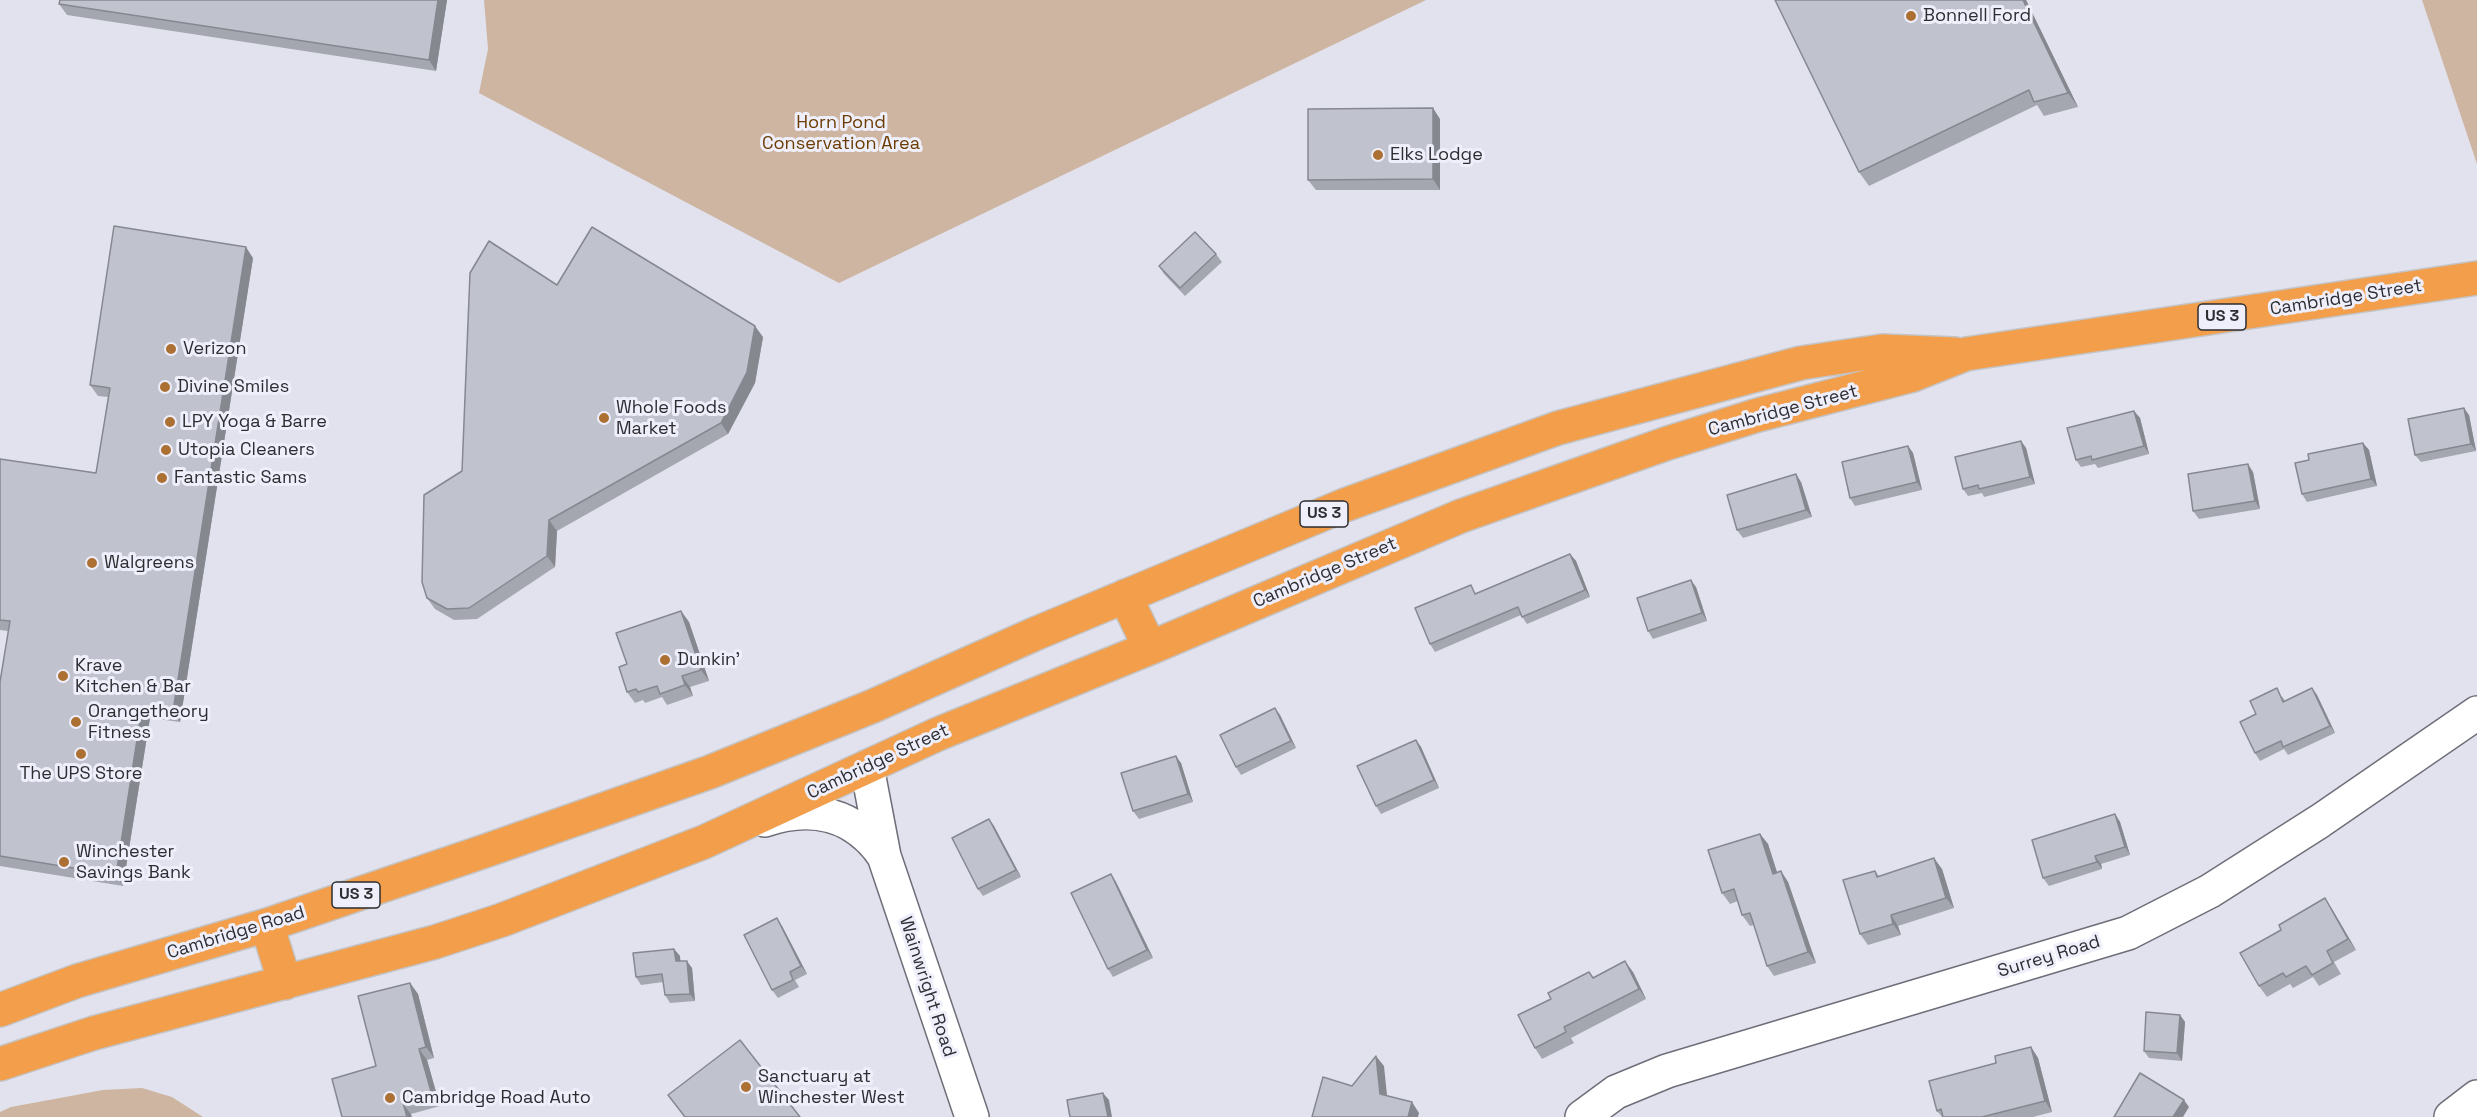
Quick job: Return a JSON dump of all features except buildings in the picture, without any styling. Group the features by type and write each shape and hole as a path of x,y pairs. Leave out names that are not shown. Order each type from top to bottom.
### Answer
{"highway":[{"name":"Cambridge Street","path":"710,772 873,706 1125,596 1345,506 1558,428 1801,363 1882,351 1966,354 2477,278"},
{"name":"Cambridge Street","path":"704,842 938,734 1150,648 1274,593 1471,512 1668,443 1758,415 1913,375 1966,354"},
{"path":"1125,596 1150,648"},
{"name":"Cambridge Road","path":"0,1010 77,981 267,925 710,772"},
{"name":"US 3","path":"0,1064 94,1033 285,983 473,930 704,842"},
{"path":"267,925 285,983"}],"street":[{"name":"Surrey Road","path":"1582,1117 1616,1092 1667,1071 2128,933 2220,885 2320,821 2477,713"},
{"name":"Wainwright Road","path":"867,767 884,856 972,1117"},
{"name":"Wainwright Road","path":"704,842 782,814 814,811 847,821 872,839 884,856"},
{"path":"2451,1117 2477,1097"}],"green space":[{"name":"Horn Pond Conservation Area","path":"484,0 1426,0 839,283 479,93 488,49"},
{"path":"2422,0 2477,0 2477,164"},
{"path":"142,1088 172,1097 203,1117 0,1117 0,1112 11,1107 103,1090"}],"place":[{"name":"Bonnell Ford","path":"1911,16"},
{"name":"Elks Lodge","path":"1378,155"},
{"name":"Verizon","path":"171,349"},
{"name":"Divine Smiles","path":"165,387"},
{"name":"Whole Foods Market","path":"604,418"},
{"name":"LPY Yoga & Barre","path":"170,422"},
{"name":"Utopia Cleaners","path":"166,450"},
{"name":"Fantastic Sams","path":"162,478"},
{"name":"Walgreens","path":"92,563"},
{"name":"Dunkin'","path":"665,660"},
{"name":"Krave Kitchen & Bar","path":"63,676"},
{"name":"Orangetheory Fitness","path":"76,722"},
{"name":"The UPS Store","path":"81,754"},
{"name":"Winchester Savings Bank","path":"64,862"},
{"name":"Sanctuary at Winchester West","path":"746,1087"},
{"name":"Cambridge Road Auto","path":"390,1098"}]}
